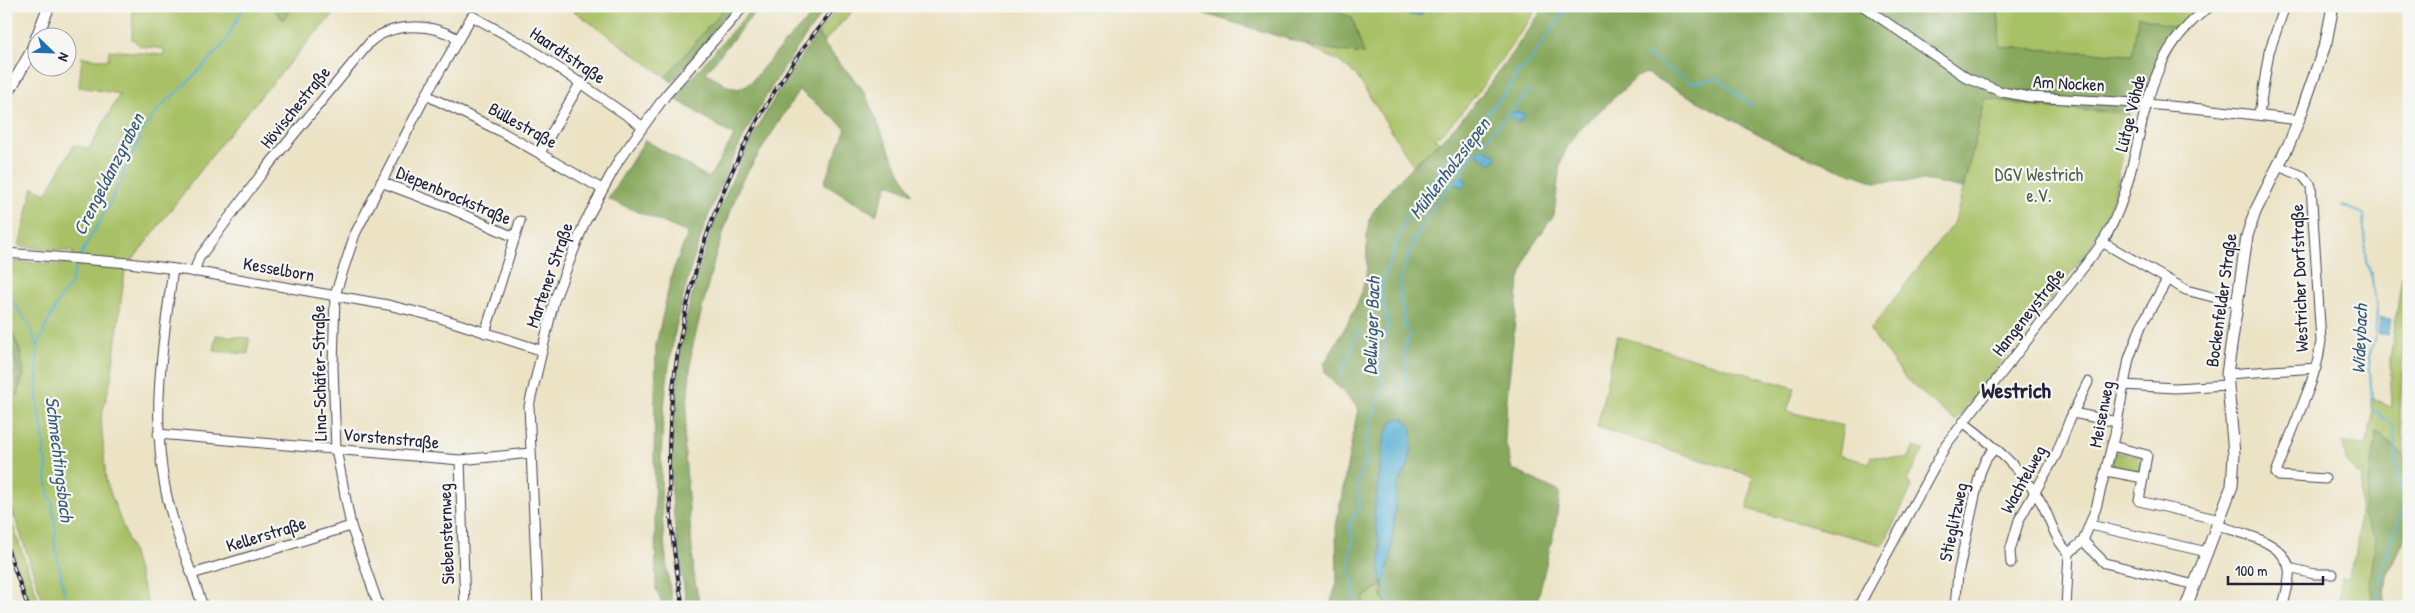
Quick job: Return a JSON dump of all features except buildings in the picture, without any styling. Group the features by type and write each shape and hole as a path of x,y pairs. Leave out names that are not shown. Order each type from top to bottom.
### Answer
{"main road":[{"path":"6,96 30,54 49,6"},
{"name":"Bockenfelder Straße","path":"2186,607 2232,486 2234,466 2227,380 2236,303 2249,227 2299,120 2324,50 2333,6"}],"street":[{"name":"Martener Straße","path":"538,607 529,406 540,350 554,301 567,265 602,189 642,126 671,89 744,6"},
{"name":"Am Nocken","path":"1862,6 1967,78 2002,92 2039,98 2147,104 2259,114 2299,120"},
{"name":"Lütge Vöhde","path":"2102,242 2119,213 2128,187 2147,104 2160,65 2172,43 2183,30 2211,6"},
{"path":"2259,114 2269,52 2284,6"},
{"name":"Haardtstraße","path":"472,16 528,47 642,126"},
{"name":"Lina-Schäfer-Straße","path":"379,607 350,526 336,449 333,367 335,295 355,234 426,95 472,16"},
{"name":"Hövischestraße","path":"194,272 199,258 263,172 371,41 390,29 405,27 427,29 458,39"},
{"path":"540,153 581,82"},
{"name":"Büllestraße","path":"426,95 463,112 540,153 602,189"},
{"name":"Westricher Dorfstraße","path":"2278,166 2304,176 2310,186 2321,341 2316,368 2278,462 2276,473 2279,476 2325,479"},
{"name":"Diepenbrockstraße","path":"381,182 447,207 514,237"},
{"path":"485,333 520,221"},
{"path":"2102,242 2186,290 2236,303"},
{"name":"Hangeneystraße","path":"1858,607 1938,456 2102,242"},
{"name":"Kesselborn","path":"6,253 88,259 173,269 335,295 400,307 540,350"},
{"path":"173,269 159,377 158,434 165,488 203,607"},
{"name":"Meisenweg","path":"2069,553 2083,541 2090,525 2101,493 2117,422 2123,385 2135,342 2167,280"},
{"path":"2123,385 2176,388 2316,368"},
{"name":"Wachtelweg","path":"2012,563 2010,551 2016,528 2024,510 2056,455 2088,382"},
{"path":"2073,413 2117,422"},
{"path":"1963,422 1994,448 2035,493 2062,547 2069,553 2066,607"},
{"name":"Vorstenstraße","path":"158,434 460,460 531,454"},
{"path":"2112,446 2147,455 2139,501 2219,522 2273,546 2282,554 2289,568 2283,607"},
{"name":"Stieglitzweg","path":"1955,607 1958,574 1980,473 1986,459 1994,448"},
{"name":"Siebensternweg","path":"460,460 464,607"},
{"path":"2106,471 2143,478"},
{"path":"2090,525 2207,552"},
{"name":"Kellerstraße","path":"192,574 350,526"},
{"path":"2083,541 2105,563 2195,585"},
{"path":"2289,568 2314,574 2333,574"}],"green space":[{"path":"133,6 297,6 295,10 298,6 342,6 312,37 226,137 125,270 111,379 101,418 106,481 132,551 149,607 45,607 6,491 6,353 15,359 18,394 24,374 6,317 6,261 63,265 74,252 19,246 33,187 46,194 74,145 89,149 120,94 79,87 82,57 108,60 109,50 164,55 164,49 141,46 132,39"},
{"path":"276,6 293,6 283,20 276,12"},
{"path":"567,6 726,6 666,77"},
{"path":"726,6 737,6 726,23 672,82 666,77"},
{"path":"754,6 760,6 706,72 725,85 738,89 750,83 780,48 821,6 828,6 781,73 741,143 709,215 685,290 669,366 662,445 663,525 673,607 663,607 656,589 654,454 656,345 672,273 688,233 608,199 645,140 709,178 734,136 674,98"},
{"path":"839,6 857,6 823,43 818,33"},
{"path":"1179,6 1320,6 1352,17 1364,54 1314,47"},
{"path":"1320,6 1359,6 1410,15 1422,15 1424,6 1539,6 1473,99 1445,130 1434,138 1439,142 1413,165 1356,75 1338,61 1301,43 1314,47 1364,54"},
{"path":"1545,6 1998,6 2000,47 2132,55 2138,16 2183,30 2172,43 2147,104 2136,103 2131,112 2039,107 1986,98 1963,188 1930,181 1875,182 1786,149 1646,73 1637,77 1580,129 1568,146 1560,164 1554,215 1529,251 1519,282 1507,398 1505,440 1512,469 1560,492 1556,522 1538,598 1545,607 1435,607 1425,605 1426,607 1387,607 1382,597 1391,554 1397,485 1408,467 1404,418 1393,420 1383,451 1374,513 1380,546 1382,584 1364,597 1363,607 1329,607 1337,583 1336,526 1358,408 1325,373 1324,364 1348,323 1362,291 1366,272 1367,236 1370,219 1392,187 1471,108"},
{"path":"1998,6 2211,6 2183,30 2132,55 2000,47"},
{"path":"818,33 823,43 864,91 891,154 912,194 888,183 876,215 824,183 846,128 799,90 740,184 715,257 692,349 684,441 694,576 700,607 687,607 675,527 671,479 672,419 678,360 690,301 707,244 728,188 754,134 784,82"},
{"name":"DGV Westrich e.V.","path":"1986,98 2039,107 2130,114 2117,185 2107,215 2090,248 1955,421 1905,378 1870,330 1955,221"},
{"path":"2402,277 2409,278 2409,312 2404,331 2400,416 2405,456 2378,433 2363,515 2376,538 2370,582 2373,605 2339,607 2341,577 2348,578 2358,545 2362,477 2347,464 2343,443 2366,445 2372,421 2371,397 2392,408 2390,360"},
{"path":"6,317 20,350 24,374 18,396 17,365 15,360 6,353"},
{"path":"216,335 249,338 248,354 214,351"},
{"path":"1617,336 1795,388 1787,411 1843,426 1838,455 1869,463 1871,456 1908,459 1914,447 1924,450 1907,480 1912,487 1883,545 1747,509 1753,476 1597,427"},
{"path":"2377,433 2405,456 2409,495 2409,528 2387,576 2384,607 2373,607 2370,582 2376,538 2363,516"},
{"path":"2115,451 2142,457 2140,472 2112,467"},
{"path":"6,491 14,517 6,525"},
{"path":"11,520 41,607 32,607 6,534 6,525"},
{"path":"1383,585 1382,597 1387,607 1363,607 1364,597"}],"water":[{"path":"1359,6 1424,6 1422,15 1410,15"},
{"path":"1513,112 1524,113 1525,117 1518,123 1508,114"},
{"path":"1482,147 1489,152 1495,153 1497,158 1492,164 1477,154"},
{"path":"1459,176 1468,181 1464,187 1456,185 1454,181"},
{"path":"2380,318 2392,319 2388,334 2378,334"},
{"path":"1404,418 1412,428 1412,448 1408,467 1397,485 1391,554 1383,585 1380,574 1380,546 1374,513 1385,436 1393,420"}],"waterway":[{"name":"Crengeldanzgraben","path":"80,256 111,201 144,129 158,109 189,81 225,43 244,6"},
{"name":"Dellwiger Bach","path":"1350,607 1353,602 1354,592 1350,565 1352,538 1349,526 1360,505 1357,481 1366,462 1366,438 1383,387 1381,361 1388,324 1382,298 1383,281 1405,218 1418,197 1512,84 1516,73 1531,60 1568,6"},
{"name":"Mühlenholzsiepen","path":"1646,55 1692,83 1718,78 1752,106"},
{"name":"Mühlenholzsiepen","path":"1482,149 1488,137 1530,90"},
{"name":"Mühlenholzsiepen","path":"1459,177 1473,153 1479,151"},
{"name":"Mühlenholzsiepen","path":"1404,330 1406,326 1400,298 1401,279 1409,253 1414,247 1413,241 1419,235 1420,229 1435,204 1455,180"},
{"name":"Wideybach","path":"2342,205 2363,214 2366,262 2371,274 2377,309 2375,337 2369,357 2372,400"},
{"name":"Crengeldanzgraben","path":"37,347 57,303 70,285 77,263"},
{"name":"Schmechtingsbach","path":"6,291 29,325 37,347 37,400 45,447 43,454 47,462 46,475 56,531 54,540 67,607"},
{"name":"Dellwiger Bach","path":"1343,376 1342,372 1359,329"},
{"path":"1407,390 1405,346 1411,332"},
{"name":"Wideybach","path":"2371,408 2394,426 2397,474 2404,506 2382,568 2377,607"},
{"path":"1387,571 1389,607"}],"railway":[{"path":"683,607 672,526 669,446 676,367 691,289 715,214 747,141 787,72 836,6"},
{"path":"6,545 28,607"}],"district":[{"name":"Westrich","path":"2016,390"}]}
